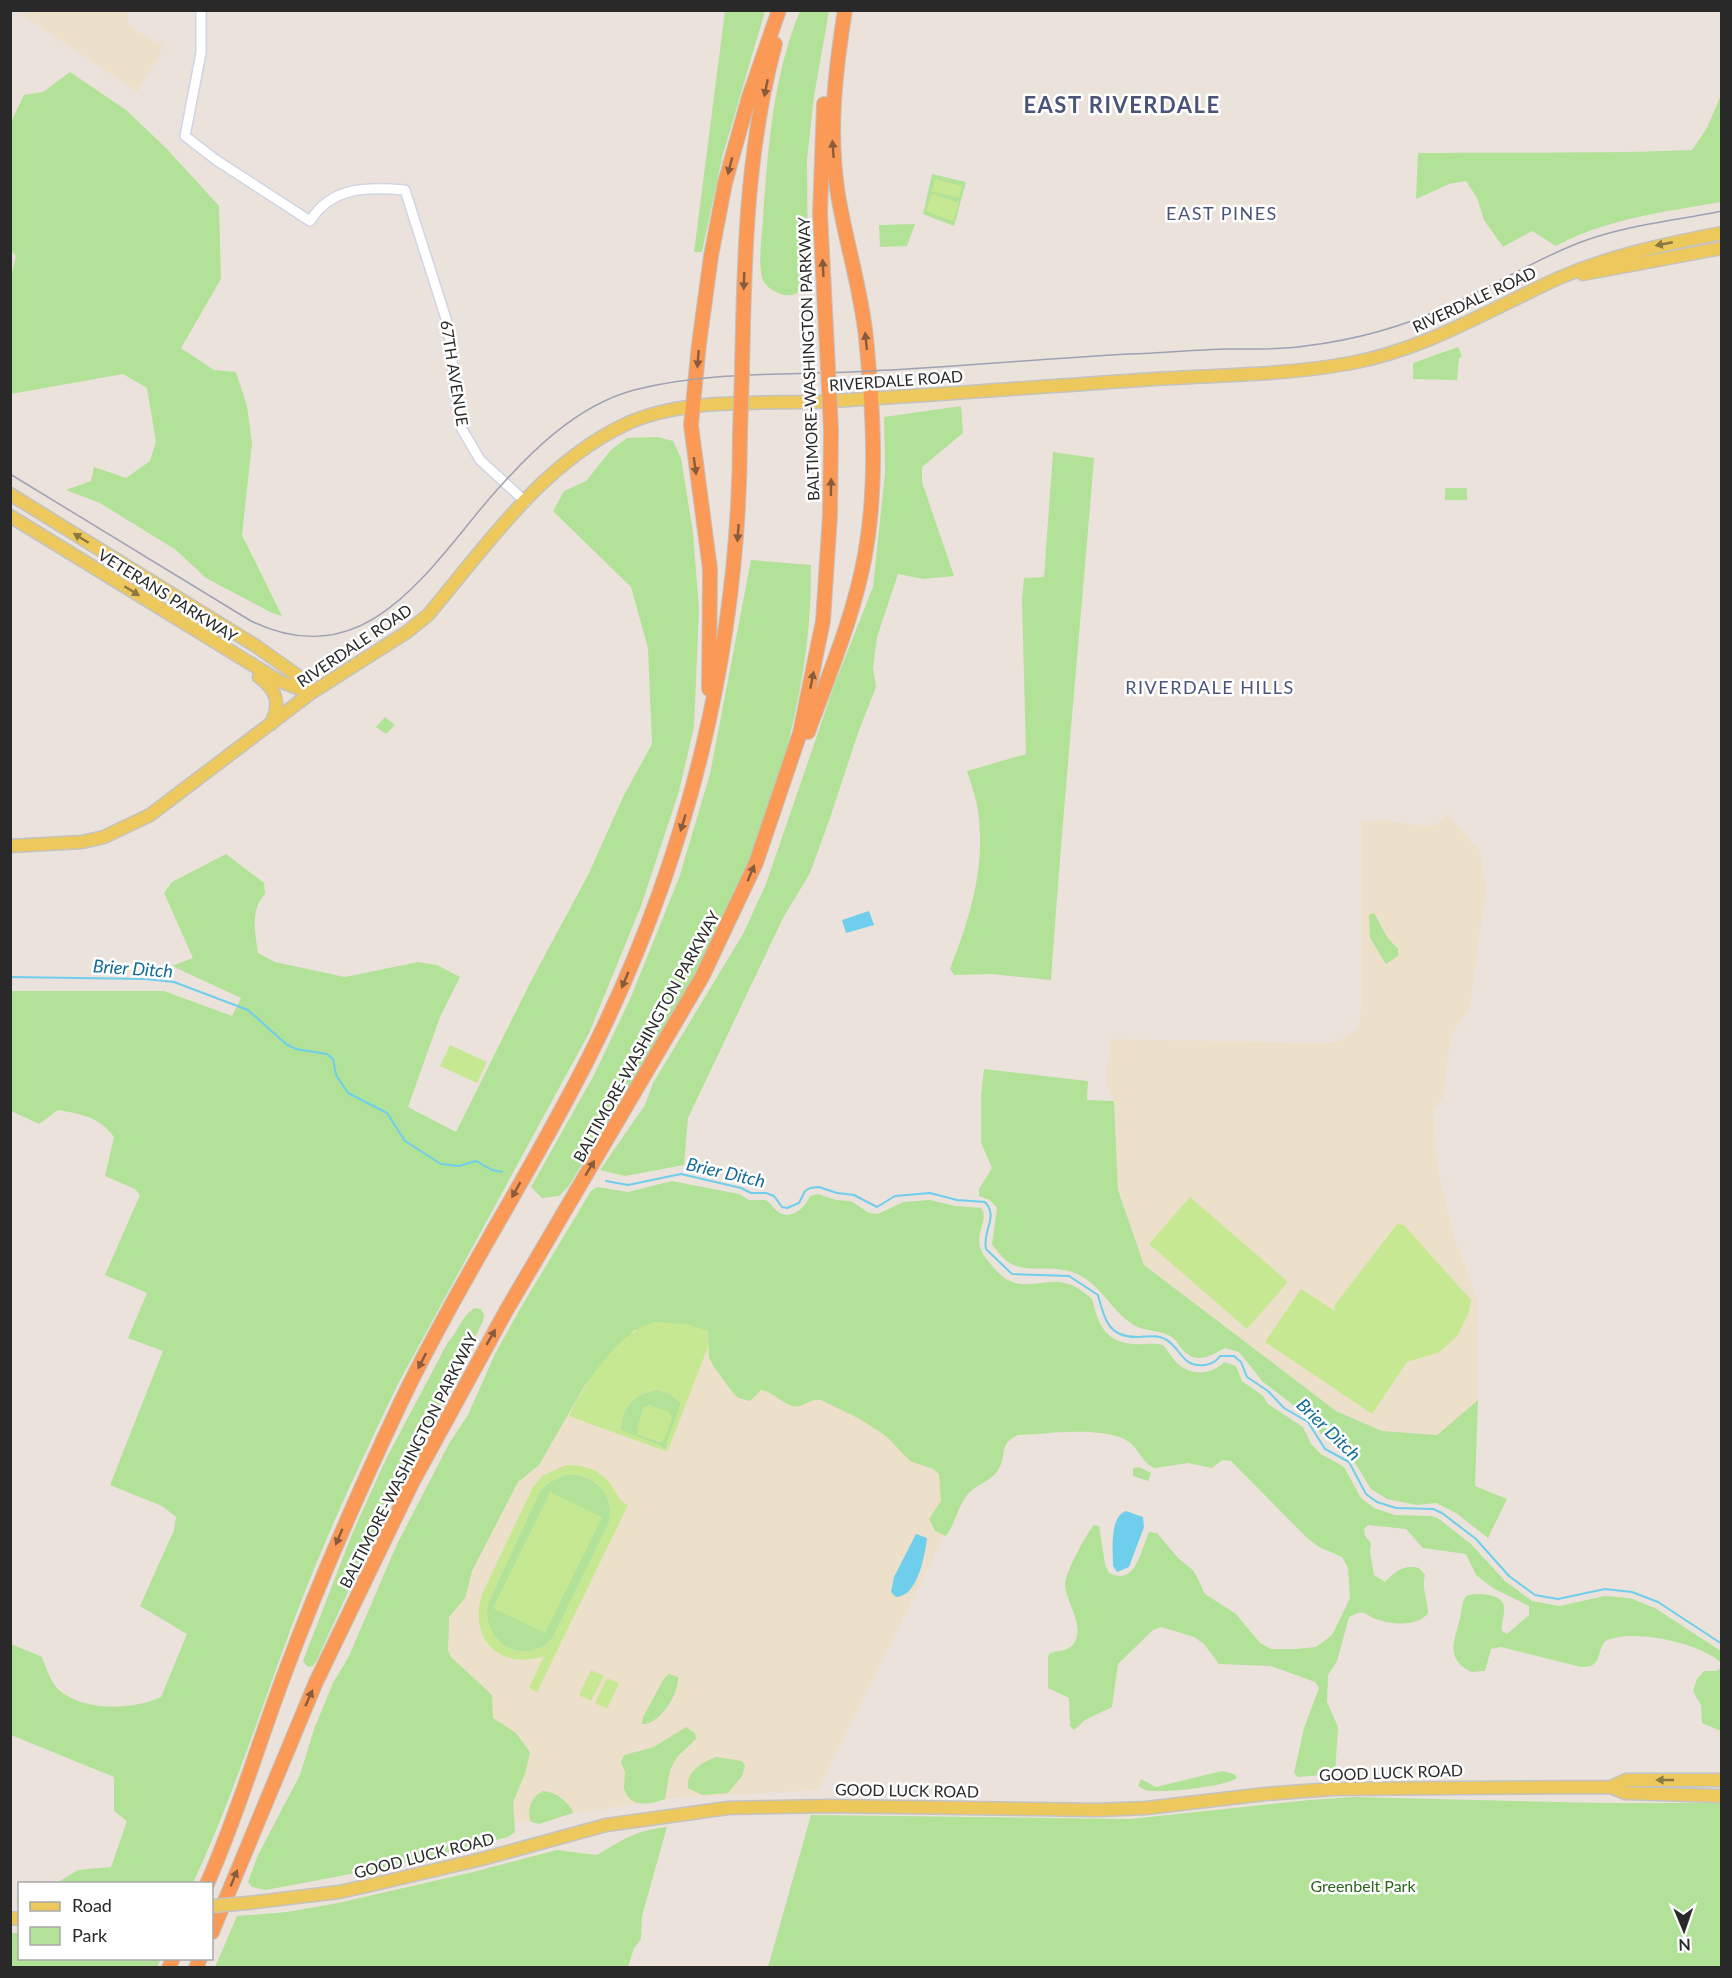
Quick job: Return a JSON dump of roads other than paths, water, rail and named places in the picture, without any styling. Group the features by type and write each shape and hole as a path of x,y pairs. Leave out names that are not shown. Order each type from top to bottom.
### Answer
{"highway":[{"path":"698,767 710,683 712,594 705,523 692,441 693,407 711,256 723,193 749,97 779,10"},
{"name":"BALTIMORE-WASHINGTON PARKWAY","path":"208,1882 314,1596 371,1465 431,1344 571,1092 617,1000 657,900 698,767 723,655 731,605 738,523 745,244 753,163 772,56 785,10"},
{"name":"BALTIMORE-WASHINGTON PARKWAY","path":"213,1930 316,1682 411,1485 506,1311 702,977 736,908 773,817 800,733 823,621 830,515 831,429 820,178 826,82 837,10"},
{"path":"773,817 802,749 858,586 873,493 870,399 861,301 842,220 833,141 833,93 845,10"}],"main road":[{"name":"RIVERDALE ROAD","path":"10,846 72,844 96,839 124,828 170,802 311,693 407,632 428,615 526,502 564,462 616,430 662,411 693,407 870,399 1254,374 1355,363 1443,334 1558,279 1640,249 1722,233"},
{"name":"RIVERDALE ROAD","path":"1558,279 1722,248"},
{"name":"VETERANS PARKWAY","path":"10,494 256,646 298,676 311,693"},
{"name":"VETERANS PARKWAY","path":"10,516 210,641 279,681 311,693"},
{"path":"210,641 273,689 276,709 270,725"},
{"name":"GOOD LUCK ROAD","path":"1611,1787 1626,1780 1722,1780"},
{"name":"GOOD LUCK ROAD","path":"213,1906 331,1893 482,1859 606,1825 728,1808 827,1806 1097,1810 1165,1806 1265,1794 1332,1789 1611,1787 1625,1793 1722,1796"}],"street":[{"name":"67TH AVENUE","path":"201,10 201,53 185,136 216,160 310,221 328,200 348,191 364,188 405,190 448,326 457,406 462,429 480,460 526,502"}],"water":[{"path":"869,911 874,925 846,933 842,920"},
{"path":"1126,1511 1143,1517 1144,1527 1129,1567 1117,1572 1113,1566 1114,1527 1121,1514"},
{"path":"916,1534 927,1538 919,1574 910,1590 896,1597 891,1592 894,1577"}],"waterway":[{"name":"Brier Ditch","path":"10,977 145,979 174,982 248,1010 286,1044 296,1049 327,1054 333,1059 336,1075 348,1093 387,1113 405,1141 441,1164 459,1166 476,1161 492,1170 502,1172"},
{"name":"Brier Ditch","path":"606,1181 628,1185 681,1174 741,1188 751,1193 766,1193 774,1196 782,1207 787,1208 799,1203 805,1191 819,1187 837,1193 854,1195 877,1207 895,1196 930,1193 957,1200 985,1202 990,1213 986,1249 1012,1274 1069,1276 1098,1295 1105,1319 1114,1330 1128,1336 1162,1337 1191,1363 1207,1365 1220,1356 1234,1356 1241,1362 1247,1377 1268,1391 1284,1408 1308,1422 1325,1449 1349,1462 1366,1494 1377,1502 1396,1508 1433,1509 1442,1513 1476,1539 1509,1576 1535,1595 1558,1599 1605,1589 1632,1592 1658,1602 1722,1644"}],"tram line":[{"path":"10,474 251,621 291,635 327,636 359,626 389,608 416,585 489,499 536,449 592,407 634,390 714,377 849,372 1201,350 1285,348 1343,340 1398,326 1434,313 1548,256 1598,236 1633,227 1722,211"}],"district":[{"name":"EAST RIVERDALE","path":"1122,104"},
{"name":"EAST PINES","path":"1222,213"},
{"name":"RIVERDALE HILLS","path":"1210,687"}],"park label":[{"name":"Greenbelt Park","path":"1363,1885"}]}
